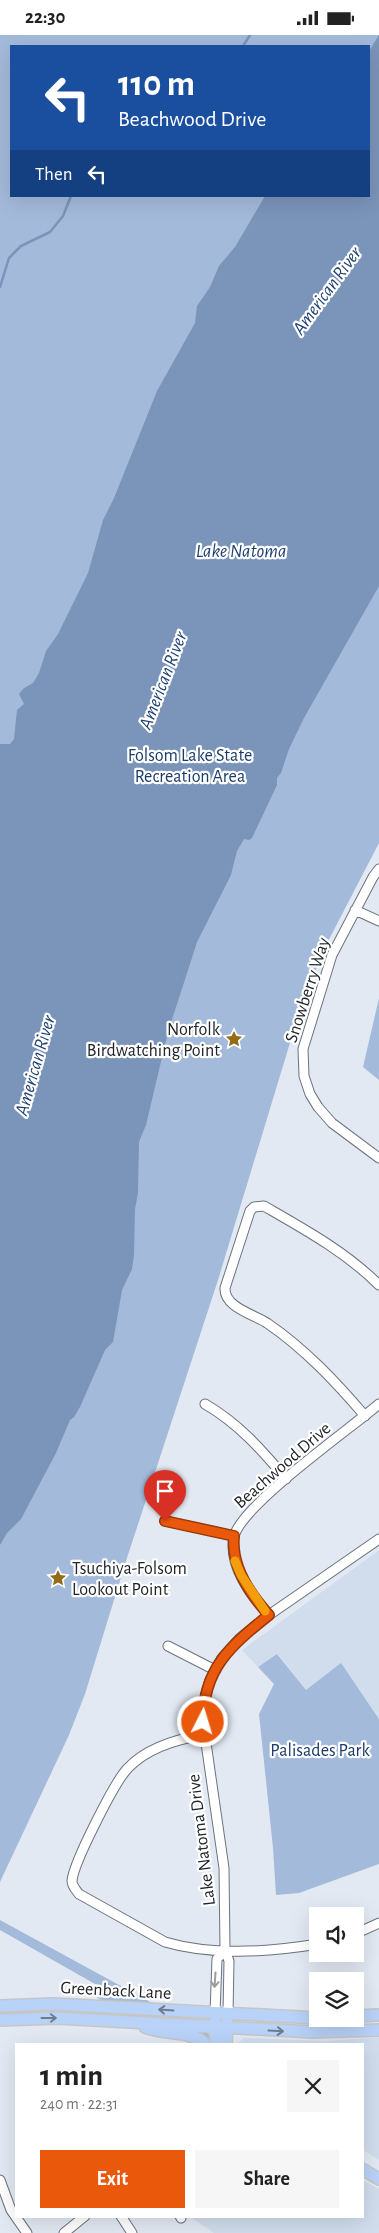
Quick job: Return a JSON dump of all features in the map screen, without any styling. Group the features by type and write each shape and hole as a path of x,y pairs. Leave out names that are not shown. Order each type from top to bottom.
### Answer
{"main road":[{"name":"Greenback Lane","path":"0,2006 45,2004 309,2018"},
{"path":"215,2013 226,2043"},
{"path":"216,2043 228,2013"},
{"path":"364,2016 379,2015"},
{"name":"Greenback Lane","path":"0,2021 57,2018 312,2032 379,2030"},
{"path":"134,2022 164,2033 194,2036 204,2043"},
{"path":"364,2170 379,2179"}],"street":[{"name":"Snowberry Way","path":"379,869 332,955 303,1049 304,1076 310,1094 332,1123 379,1158"},
{"path":"356,909 379,921"},
{"path":"365,1416 311,1357 267,1323 230,1302 225,1295 225,1288 250,1211 258,1205 264,1206 317,1236 379,1285"},
{"path":"205,1404 235,1424 286,1479"},
{"name":"Beachwood Drive","path":"269,1615 241,1575 232,1549 234,1536 247,1513 379,1404"},
{"path":"165,1521 234,1536"},
{"name":"Lake Natoma Drive","path":"228,2013 229,1961 225,1950 224,1868 204,1735 203,1712 206,1693 215,1670 230,1647 269,1615 379,1539"},
{"path":"168,1647 215,1670"},
{"path":"204,1735 178,1739 162,1745 141,1757 127,1768 111,1793 89,1839 72,1883 79,1894 165,1942 180,1947 225,1950 270,1949 309,1945"},
{"path":"364,1930 379,1923"},
{"name":"Lake Natoma Drive","path":"215,2013 217,1959 225,1950"},
{"path":"0,2180 15,2216"},
{"path":"17,2218 27,2233"},
{"path":"64,2233 83,2218"},
{"path":"123,2218 132,2233"}],"shaded area":[{"path":"379,1550 379,1719 341,1664 306,1690 278,1654 258,1667 242,1650"},
{"path":"379,2037 379,2160 364,2151 364,2043 238,2043 244,2038 328,2041"},
{"path":"364,2181 379,2189 379,2233 214,2233 192,2218 364,2218"}],"green space":[{"name":"Folsom Lake State Recreation Area","path":"0,35 379,35 379,843 323,951 296,1023 218,1280 126,1561 85,1694 69,1735 0,1882"},
{"path":"379,998 379,1080 363,1067"},
{"name":"Palisades Park","path":"277,1654 306,1690 341,1663 379,1719 379,1864 299,1893 276,1895 259,1714 274,1684 258,1667"},
{"path":"0,1920 225,2043 188,2043 137,2013 122,2012 79,1987 102,1988 0,1930"}],"water":[{"name":"Lake Natoma","path":"379,35 379,586 304,718 289,749 281,773 277,778 277,785 252,838 249,840 244,839 237,851 231,875 197,942 168,1032 146,1125 139,1142 134,1255 132,1269 122,1290 113,1342 105,1350 80,1407 70,1420 56,1453 21,1519 7,1533 0,1545 0,744 10,744 14,739 17,710 24,704 19,694 24,688 33,683 39,673 46,651 58,634 88,573 103,520 114,498 157,391 195,323 197,306 210,287 219,266 235,247 264,197 370,197 370,49"}],"waterway":[{"path":"244,45 250,35"},
{"path":"0,287 9,258 21,246 50,232 63,216 71,197"}],"slow traffic":[{"path":"235,1561 241,1575 265,1611"}],"place":[{"name":"Norfolk Birdwatching Point","path":"234,1039"},
{"name":"Tsuchiya-Folsom Lookout Point","path":"58,1578"}],"route":[{"path":"165,1521 234,1536 232,1549 241,1575 262,1608 269,1615 230,1647 222,1658 206,1693 203,1722"}],"water label":[{"name":"American River","path":"326,290"},
{"name":"American River","path":"162,680"},
{"name":"American River","path":"34,1065"}]}
